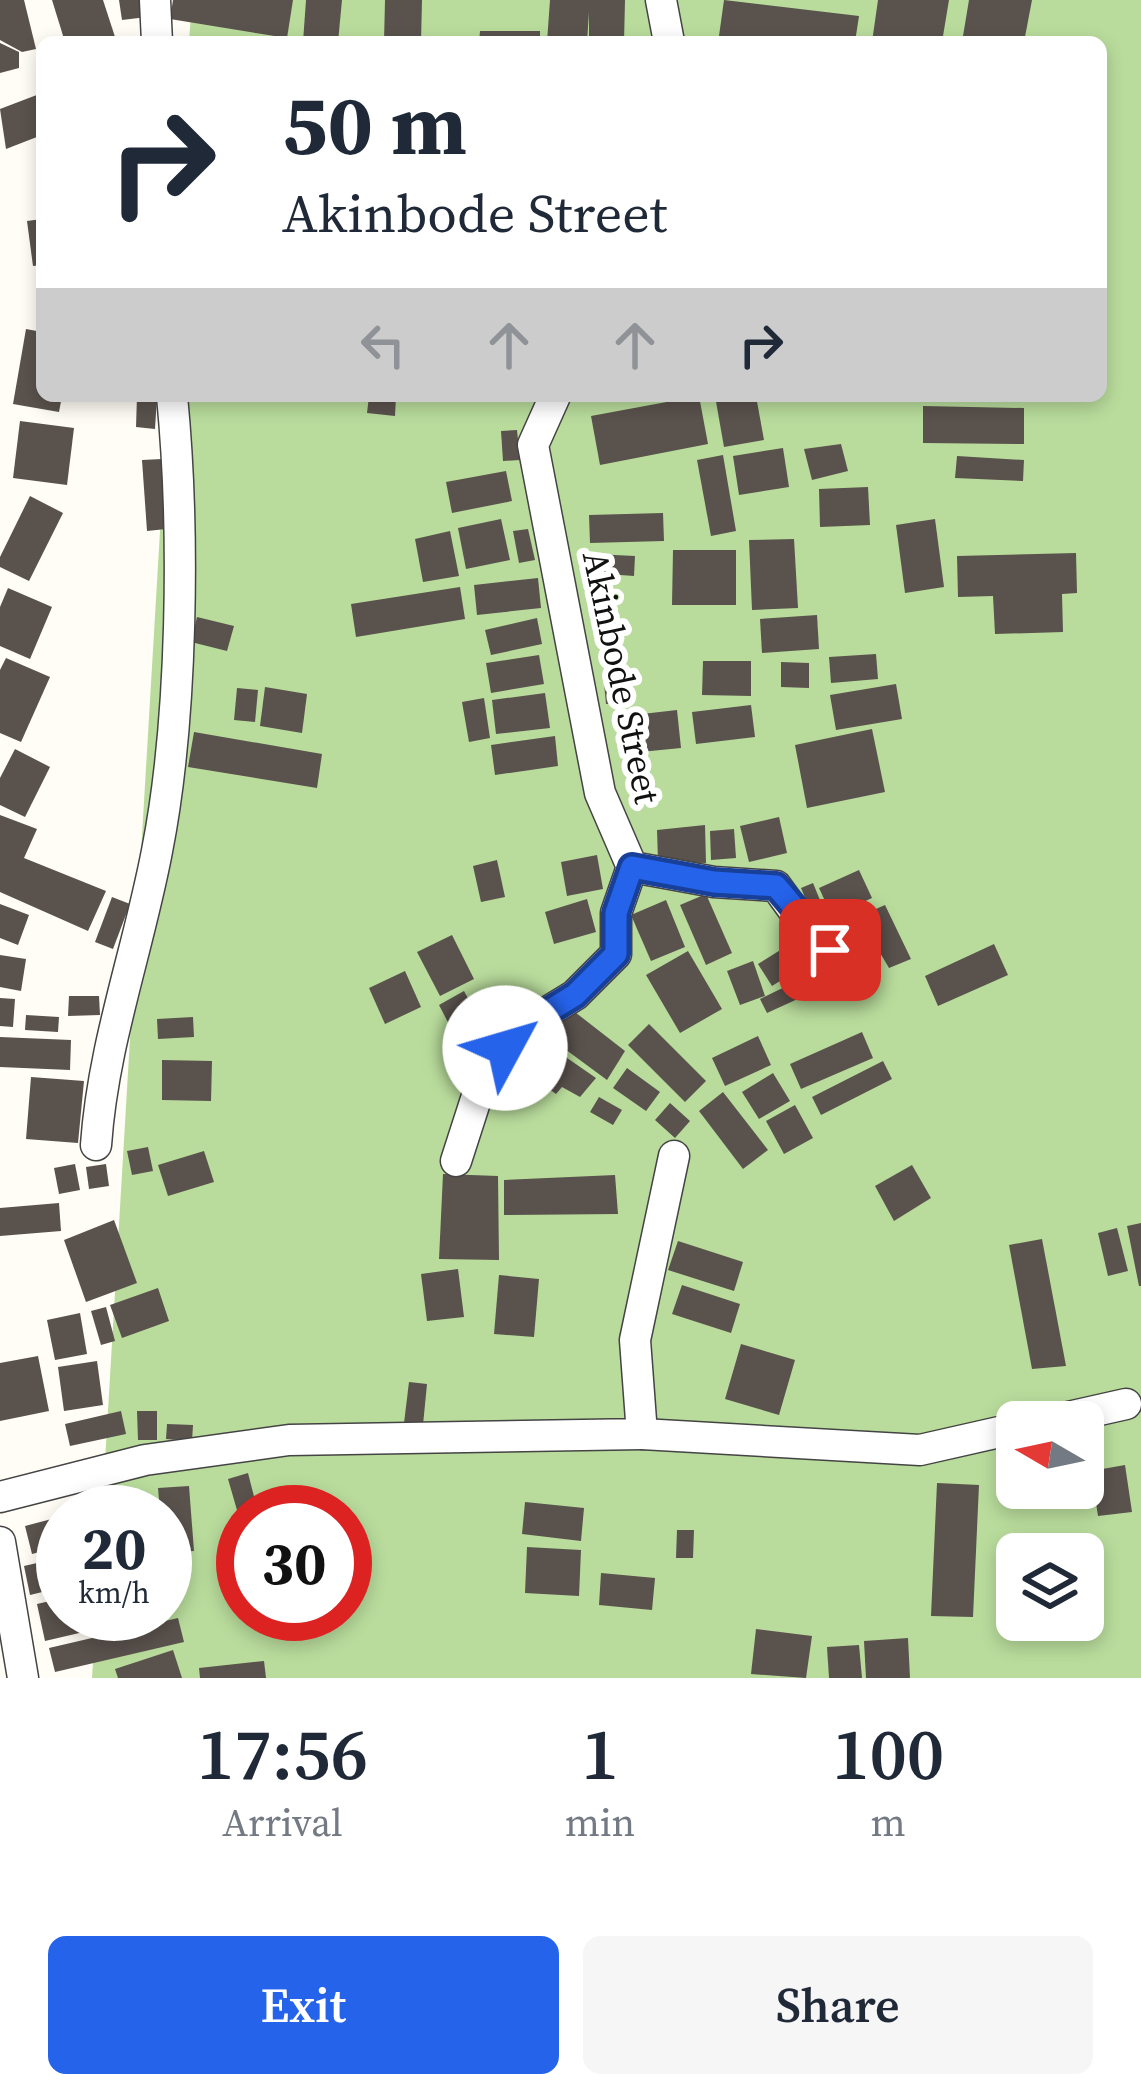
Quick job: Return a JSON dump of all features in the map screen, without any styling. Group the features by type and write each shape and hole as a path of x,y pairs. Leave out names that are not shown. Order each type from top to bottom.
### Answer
{"street":[{"path":"155,0 157,36"},
{"path":"661,0 668,36"},
{"path":"96,1145 108,1047 140,928 168,783 179,469 173,402"},
{"name":"Akinbode Street","path":"552,402 533,445 600,793 632,867"},
{"path":"456,1161 486,1068 523,1027 575,995 616,954 616,913 632,867 714,882 776,886 810,933 849,967"},
{"path":"642,1434 635,1340 674,1156"},
{"path":"1104,1409 1126,1404"},
{"path":"0,1497 146,1460 290,1440 642,1434 920,1450 996,1433"},
{"path":"0,1542 22,1678"}],"green space":[{"path":"192,0 1141,0 1141,1678 92,1678 94,1641 192,1641 192,1485 104,1485 168,402 1107,402 1107,36 189,36"}],"building":[{"path":"0,0 24,0 36,49 22,52 0,40"},
{"path":"52,0 103,0 115,36 63,36"},
{"path":"119,0 145,0 147,17 122,20"},
{"path":"173,0 293,0 287,36 170,19"},
{"path":"306,0 342,0 339,36 303,36"},
{"path":"385,0 422,0 421,36 384,36"},
{"path":"550,0 625,0 624,36 589,36 589,12 587,36 547,36"},
{"path":"724,0 859,16 856,36 719,36"},
{"path":"878,0 949,0 943,36 873,36"},
{"path":"969,0 1032,0 1025,36 963,36"},
{"path":"480,31 540,31 540,36 480,36"},
{"path":"0,43 19,52 19,68 0,73"},
{"path":"36,95 36,137 6,149 0,109"},
{"path":"36,220 36,266 33,266 27,221"},
{"path":"26,329 36,331 36,402 61,402 59,412 13,404"},
{"path":"137,402 157,402 155,429 136,427"},
{"path":"368,402 396,402 395,416 367,413"},
{"path":"667,402 700,402 708,444 600,465 591,416"},
{"path":"716,402 757,402 764,440 724,447"},
{"path":"923,406 1024,408 1024,444 923,443"},
{"path":"20,421 74,428 67,485 13,478"},
{"path":"517,430 520,460 503,461 501,431"},
{"path":"841,444 848,471 812,480 804,449"},
{"path":"783,448 789,487 739,495 733,456"},
{"path":"723,455 736,531 711,536 697,460"},
{"path":"957,456 1024,460 1023,481 955,478"},
{"path":"162,459 166,529 147,531 142,460"},
{"path":"506,471 512,501 452,513 446,482"},
{"path":"868,487 870,525 820,527 819,489"},
{"path":"30,496 63,513 29,581 0,567 0,557"},
{"path":"663,513 664,541 590,543 589,515"},
{"path":"501,519 510,560 466,569 458,528"},
{"path":"935,519 944,587 905,593 896,525"},
{"path":"528,529 535,560 519,563 513,531"},
{"path":"450,531 459,576 423,582 415,539"},
{"path":"794,539 798,608 752,610 749,540"},
{"path":"673,550 736,550 736,605 672,605"},
{"path":"1076,553 1077,593 1062,594 1063,632 995,634 993,596 958,597 957,556"},
{"path":"594,554 635,556 634,576 593,573"},
{"path":"538,578 541,608 477,615 474,585"},
{"path":"460,587 465,619 356,637 351,604"},
{"path":"8,588 52,607 30,659 0,646 0,607"},
{"path":"817,615 819,649 762,653 760,619"},
{"path":"197,617 234,626 227,651 191,642"},
{"path":"537,618 542,644 491,655 485,630"},
{"path":"876,654 878,679 831,683 829,657"},
{"path":"539,655 544,684 491,693 486,663"},
{"path":"6,658 50,677 21,742 0,733 0,670"},
{"path":"703,661 751,661 751,696 702,695"},
{"path":"781,662 809,663 809,688 781,687"},
{"path":"628,682 629,702 606,704 604,683"},
{"path":"896,684 902,719 836,730 830,695"},
{"path":"265,687 307,694 302,733 260,726"},
{"path":"237,688 258,690 255,722 234,720"},
{"path":"545,693 550,728 496,734 492,700"},
{"path":"484,698 490,738 469,742 462,702"},
{"path":"751,705 755,737 696,744 692,712"},
{"path":"677,710 681,748 620,754 616,717"},
{"path":"872,729 885,792 807,808 795,745"},
{"path":"194,732 322,754 317,788 188,767"},
{"path":"555,736 558,766 495,775 491,745"},
{"path":"15,749 50,767 25,817 0,805 0,778"},
{"path":"0,815 37,829 24,858 106,891 88,931 0,892"},
{"path":"779,817 787,853 749,862 740,826"},
{"path":"705,825 706,863 658,862 657,830"},
{"path":"734,829 736,858 711,860 710,831"},
{"path":"597,855 603,889 567,896 561,862"},
{"path":"497,860 505,897 481,902 473,866"},
{"path":"859,870 872,898 832,916 819,888"},
{"path":"813,883 824,910 812,915 801,888"},
{"path":"706,894 732,953 706,965 680,905"},
{"path":"112,897 130,904 113,949 95,942"},
{"path":"587,899 596,932 554,944 545,912"},
{"path":"666,900 685,947 651,961 631,915"},
{"path":"0,904 29,915 18,945 0,938"},
{"path":"865,905 869,912 885,905 911,959 889,968 876,946 862,948 843,916"},
{"path":"452,935 474,979 440,996 417,952"},
{"path":"994,944 1008,975 938,1006 925,976"},
{"path":"782,949 796,971 772,986 758,964"},
{"path":"688,951 722,1009 680,1033 646,975"},
{"path":"0,955 26,959 21,991 0,987"},
{"path":"753,961 765,996 740,1005 727,971"},
{"path":"405,971 421,1007 385,1024 369,988"},
{"path":"795,982 802,997 767,1013 760,999"},
{"path":"464,991 478,1017 452,1030 439,1005"},
{"path":"69,996 99,996 100,1015 68,1016"},
{"path":"0,998 15,999 13,1027 0,1026"},
{"path":"571,1009 625,1051 607,1080 550,1038"},
{"path":"26,1015 59,1017 58,1032 25,1030"},
{"path":"193,1017 194,1037 158,1039 157,1019"},
{"path":"649,1024 706,1081 685,1102 628,1045"},
{"path":"862,1032 873,1058 801,1089 790,1064"},
{"path":"758,1036 771,1065 725,1086 712,1058"},
{"path":"0,1037 71,1040 70,1070 0,1067"},
{"path":"544,1042 596,1078 580,1097 562,1087 556,1094 523,1070"},
{"path":"162,1060 212,1061 211,1101 162,1100"},
{"path":"883,1061 892,1079 821,1115 812,1097"},
{"path":"627,1068 660,1092 646,1111 613,1088"},
{"path":"773,1073 790,1101 759,1119 742,1092"},
{"path":"31,1077 84,1081 78,1143 26,1139"},
{"path":"723,1092 768,1150 743,1169 699,1111"},
{"path":"599,1097 622,1110 613,1125 590,1112"},
{"path":"670,1103 690,1121 675,1138 655,1120"},
{"path":"795,1105 813,1138 784,1154 766,1121"},
{"path":"148,1147 153,1171 132,1175 127,1151"},
{"path":"204,1151 214,1182 168,1196 158,1165"},
{"path":"75,1164 80,1190 59,1194 54,1168"},
{"path":"106,1164 109,1186 89,1189 86,1167"},
{"path":"912,1165 931,1198 894,1221 875,1186"},
{"path":"443,1174 498,1176 499,1260 439,1259"},
{"path":"615,1175 618,1214 504,1215 504,1180"},
{"path":"59,1203 61,1231 0,1236 0,1208"},
{"path":"114,1220 137,1283 86,1302 64,1240"},
{"path":"1141,1223 1141,1286 1139,1286 1127,1226"},
{"path":"1117,1228 1128,1271 1108,1276 1098,1233"},
{"path":"1042,1239 1066,1366 1032,1369 1009,1245"},
{"path":"678,1241 743,1262 734,1291 668,1270"},
{"path":"458,1269 464,1317 427,1321 421,1274"},
{"path":"499,1275 539,1279 534,1337 494,1334"},
{"path":"682,1285 740,1304 731,1333 672,1314"},
{"path":"158,1288 169,1321 122,1338 110,1305"},
{"path":"106,1307 115,1341 101,1345 91,1311"},
{"path":"80,1313 87,1354 55,1360 47,1320"},
{"path":"741,1344 795,1360 779,1415 725,1399"},
{"path":"38,1356 49,1411 0,1421 0,1363"},
{"path":"97,1361 103,1405 64,1411 58,1367"},
{"path":"409,1382 427,1384 423,1425 404,1423"},
{"path":"121,1411 126,1434 70,1446 65,1424"},
{"path":"137,1411 157,1411 157,1440 138,1440"},
{"path":"167,1424 193,1425 192,1441 166,1439"},
{"path":"1125,1465 1132,1512 1098,1516 1097,1509 1104,1509 1104,1469"},
{"path":"248,1473 251,1485 230,1485 228,1479"},
{"path":"937,1483 979,1485 973,1617 931,1616"},
{"path":"525,1502 584,1508 581,1541 522,1534"},
{"path":"36,1523 36,1553 32,1554 25,1526"},
{"path":"677,1530 694,1530 693,1558 676,1558"},
{"path":"527,1547 581,1550 579,1596 525,1593"},
{"path":"36,1563 36,1594 30,1595 24,1566"},
{"path":"601,1573 655,1578 652,1610 599,1605"},
{"path":"756,1629 812,1636 806,1678 751,1674"},
{"path":"908,1638 910,1678 866,1678 864,1641"},
{"path":"79,1641 184,1642 55,1672 49,1648"},
{"path":"859,1645 862,1678 829,1678 827,1647"},
{"path":"173,1650 182,1678 118,1678 115,1669"},
{"path":"264,1661 266,1678 200,1678 199,1668"}],"route":[{"path":"505,1048 523,1027 575,995 616,954 616,913 632,867 714,882 776,886 810,933 830,950"}]}
